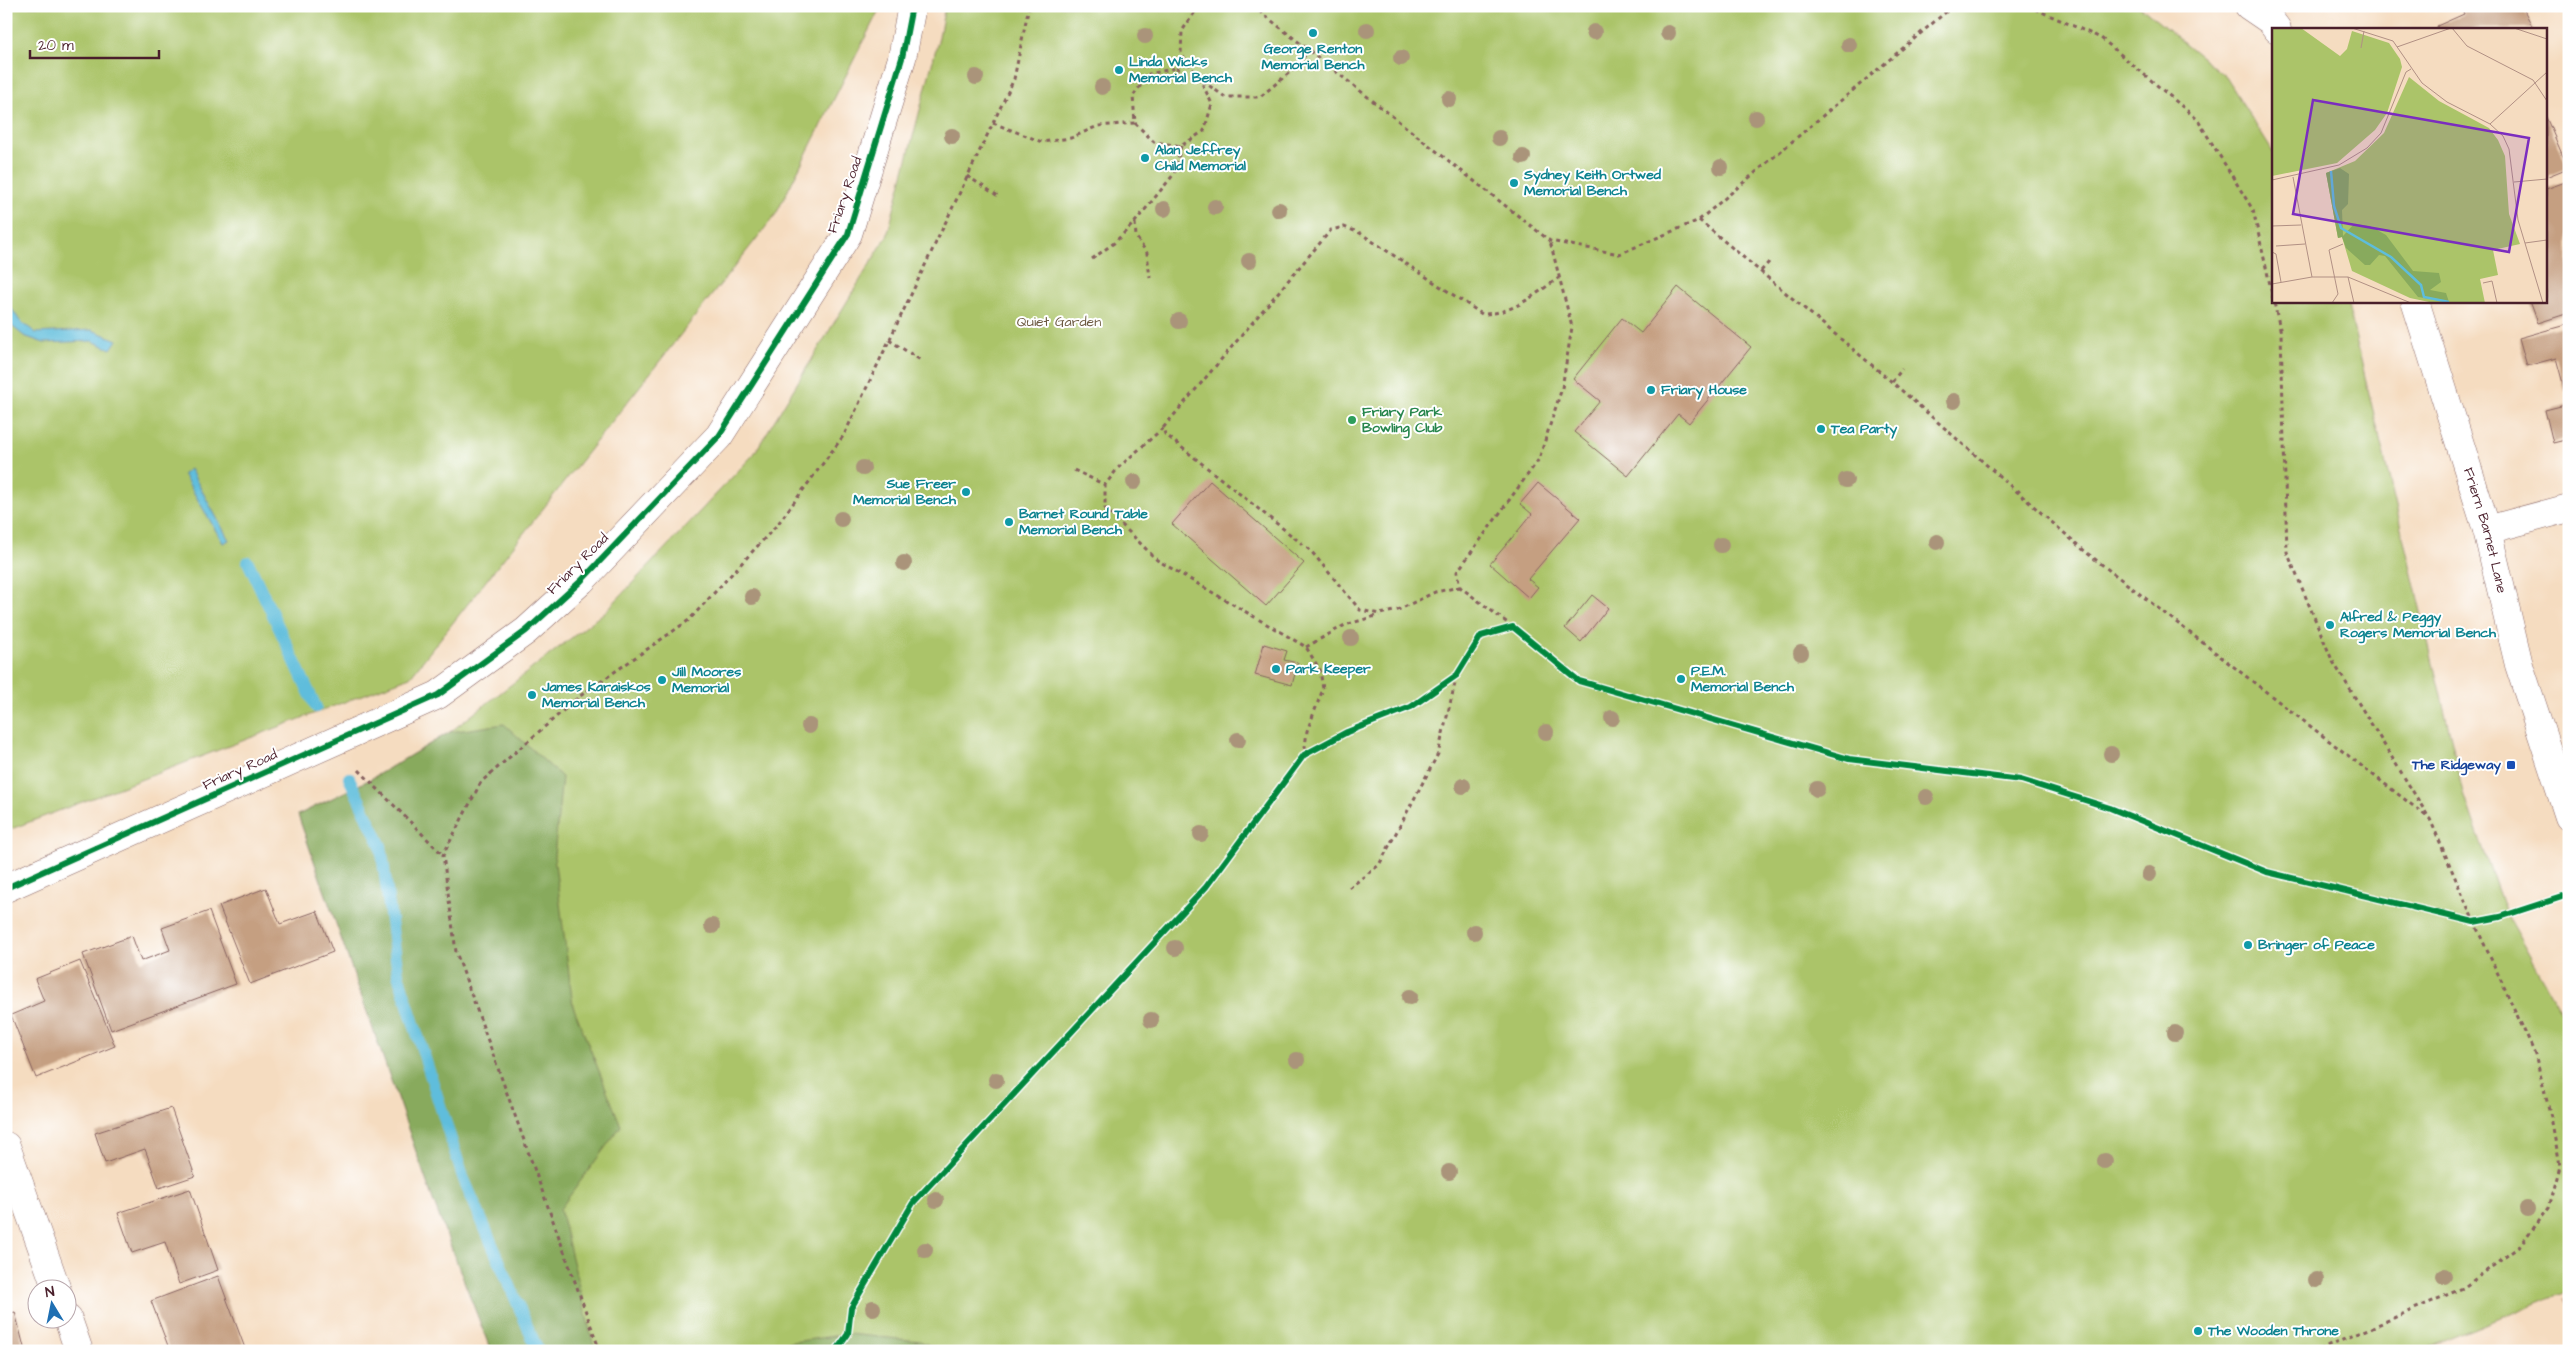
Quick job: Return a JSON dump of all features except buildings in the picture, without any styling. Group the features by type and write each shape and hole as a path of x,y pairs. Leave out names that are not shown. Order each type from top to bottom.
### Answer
{"street":[{"name":"Friary Road","path":"6,888 438,695 526,630 581,581 719,436 848,234 902,58 912,6"},
{"path":"2248,6 2271,21 2276,28"},
{"name":"Friern Barnet Lane","path":"2415,302 2487,530 2519,665 2569,817"},
{"path":"2487,530 2569,508"},
{"path":"6,1146 53,1280"},
{"path":"72,1330 79,1351"}],"path":[{"path":"600,1351 456,952 443,855 481,782 580,696 688,620 777,525 844,435 1014,79 1030,6"},
{"path":"1199,6 1182,31 1181,54 1200,80 1212,104 1204,131 1181,146 1154,142 1135,123 1133,96 1149,74 1176,68 1200,80 1225,97 1260,97 1290,72 1309,51"},
{"path":"1253,6 1550,240 1619,254 1699,220 1953,6"},
{"path":"2028,6 2100,38 2197,119 2253,210 2272,293"},
{"path":"993,123 1042,142 1071,138 1098,126 1135,123"},
{"path":"1092,259 1114,243 1135,222 1174,174 1181,146"},
{"path":"967,176 998,196"},
{"path":"1699,220 1892,382 2086,553 2430,819"},
{"path":"1135,222 1136,238 1147,253 1150,278"},
{"path":"1304,755 1307,731 1323,689 1320,670 1306,647 1157,560 1106,508 1105,485 1118,468 1163,428 1331,230 1344,226 1360,233 1482,314 1498,314 1513,309 1559,278"},
{"path":"1521,633 1460,587 1457,572 1538,459 1562,388 1572,327 1550,240"},
{"path":"1761,271 1769,262"},
{"path":"2274,302 2281,333 2287,552 2332,660 2430,819 2474,922 2535,1054 2551,1117 2560,1166 2549,1208 2520,1246 2463,1288 2317,1351"},
{"path":"889,340 922,361"},
{"path":"1892,382 1902,369"},
{"path":"1163,428 1165,434 1311,551 1360,610 1380,614"},
{"path":"1074,470 1105,485"},
{"path":"2017,493 2022,488"},
{"path":"1306,647 1345,625 1398,610 1435,592 1460,587"},
{"path":"1505,630 1513,627"},
{"path":"1349,888 1379,865 1438,754 1457,675 1462,667"},
{"path":"1450,680 1457,675"},
{"path":"332,743 443,855"},
{"path":"1298,763 1304,755 1312,750"},
{"path":"2465,920 2474,922 2482,920"}],"green space":[{"path":"6,6 881,6 776,214 410,677 6,831"},
{"name":"Quiet Garden","path":"945,6 2139,6 2226,77 2272,151 2272,302 2347,302 2465,797 2506,914 2569,1026 2569,1290 2420,1351 491,1351 433,1200 298,815 369,780 450,732 606,611 754,454 887,236 939,37"},
{"path":"504,724 562,777 554,856 573,1006 621,1126 560,1209 595,1351 491,1351 433,1200 298,815 369,780 450,732"},
{"path":"848,1334 920,1341 941,1351 731,1351"}],"water":[{"path":"6,300 20,321 36,333 92,330 117,340 111,349 92,341 44,343 24,336 8,323"},
{"path":"190,469 229,540 223,543 183,474"}],"waterway":[{"path":"248,562 316,707"},
{"path":"349,778 381,846 398,974 463,1177 538,1351"}],"cycle path":[{"path":"6,888 438,695 526,631 581,581 719,436 848,234 902,58 912,6"},
{"path":"836,1351 848,1334 851,1308 913,1203 1206,887 1304,755 1347,732 1411,707 1457,675 1481,636 1513,627 1579,681 1849,759 2021,780 2110,808 2267,872 2474,922 2500,917 2568,895"}],"place":[{"name":"George Renton Memorial Bench","path":"1313,33"},
{"name":"Linda Wicks Memorial Bench","path":"1119,70"},
{"name":"Alan Jeffrey Child Memorial","path":"1145,158"},
{"name":"Sydney Keith Ortwed Memorial Bench","path":"1514,183"},
{"name":"Friary House","path":"1651,390"},
{"name":"Friary Park Bowling Club","path":"1352,420"},
{"name":"Tea Party","path":"1821,429"},
{"name":"Sue Freer Memorial Bench","path":"966,492"},
{"name":"Barnet Round Table Memorial Bench","path":"1009,522"},
{"name":"Alfred & Peggy Rogers Memorial Bench","path":"2330,625"},
{"name":"Park Keeper","path":"1276,669"},
{"name":"P.E.M. Memorial Bench","path":"1681,679"},
{"name":"Jill Moores Memorial","path":"662,680"},
{"name":"James Karaiskos Memorial Bench","path":"532,695"},
{"name":"The Ridgeway","path":"2511,765"},
{"name":"Bringer of Peace","path":"2248,945"},
{"name":"The Wooden Throne","path":"2198,1331"}]}
